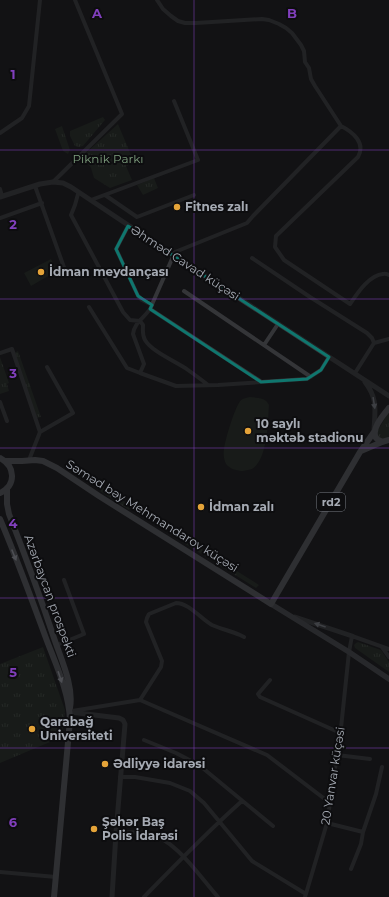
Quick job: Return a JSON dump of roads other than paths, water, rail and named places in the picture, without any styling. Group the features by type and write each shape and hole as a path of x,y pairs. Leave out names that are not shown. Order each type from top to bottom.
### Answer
{"main road":[{"path":"360,452 389,408"},
{"path":"374,432 377,440 382,442"},
{"path":"360,452 389,440"},
{"name":"rd2","path":"271,603 360,452"},
{"path":"3,459 10,466 12,472 26,461"},
{"name":"Səməd bəy Mehmandarov küçəsi","path":"3,459 43,461 56,468 271,603 289,616 349,652 389,679"},
{"name":"Azərbaycan prospekti","path":"12,472 12,477 7,488 7,504 9,514 57,645 71,691 70,720 54,897"},
{"path":"0,493 7,488"},
{"name":"Azərbaycan prospekti","path":"0,519 41,624 65,691 70,712"},
{"path":"41,624 48,621"}],"street":[{"path":"0,133 22,118 30,106 40,0"},
{"path":"0,189 1,197 53,182 122,114 75,0"},
{"path":"157,0 163,9 171,16 178,21 185,23 262,19 274,22 286,28 297,39 305,55 305,62 309,68 311,79 315,86 342,126 351,132 359,142 361,148 358,157 276,236 276,247 284,260 350,304 364,285 372,278 382,274 389,274"},
{"path":"91,200 198,160 174,101"},
{"path":"140,373 144,364 134,330 151,307 175,252 247,223 342,126"},
{"name":"Əhməd Cavad küçəsi","path":"53,182 63,183 91,200 128,226 389,396"},
{"path":"36,186 66,273"},
{"path":"78,194 71,215 123,312 130,320 140,321"},
{"path":"105,196 137,217 194,195"},
{"path":"0,218 42,203"},
{"path":"128,226 116,249 138,296 151,307 261,382"},
{"path":"252,258 367,333 372,338 374,343"},
{"path":"184,291 311,377"},
{"path":"89,307 127,368 176,386 307,379 321,370 329,356"},
{"path":"140,321 143,325 142,334 147,343 208,385"},
{"path":"264,345 278,324"},
{"path":"354,373 374,343 389,339"},
{"path":"0,353 12,348 40,432"},
{"path":"26,461 40,432 73,413 47,367"},
{"path":"362,378 372,393 376,408 374,432"},
{"path":"0,402 7,421"},
{"path":"57,645 84,634 64,580"},
{"path":"140,700 161,667 162,661 146,622 149,614 179,602 210,624 244,637"},
{"path":"289,616 389,648"},
{"name":"20 Yanvar küçəsi","path":"306,895 327,823 341,728 352,636"},
{"path":"382,646 389,657"},
{"path":"270,680 258,694 260,697 336,731 341,728"},
{"path":"70,712 140,700 267,755 330,803"},
{"path":"70,712 119,718 123,720 125,724 112,897"},
{"path":"144,740 176,753 199,765 273,826"},
{"path":"337,755 370,759"},
{"path":"351,869 361,844 363,832 376,794 382,767"},
{"path":"120,777 136,777 170,783 190,791 204,803 220,821 252,861 306,895"},
{"path":"144,897 184,856 242,801"},
{"path":"327,823 363,832"},
{"path":"116,833 132,832 147,834 164,840 184,856 218,897"},
{"path":"0,872 56,877"}],"place":[{"name":"Fitnes zalı","path":"177,207"},
{"name":"İdman meydançası","path":"41,272"},
{"name":"10 saylı məktəb stadionu","path":"248,431"},
{"name":"İdman zalı","path":"201,507"},
{"name":"Qarabağ Universiteti","path":"32,729"},
{"name":"Ədliyyə idarəsi","path":"105,764"},
{"name":"Şəhər Baş Polis İdarəsi","path":"94,829"}],"park label":[{"name":"Piknik Parkı","path":"108,159"}]}
